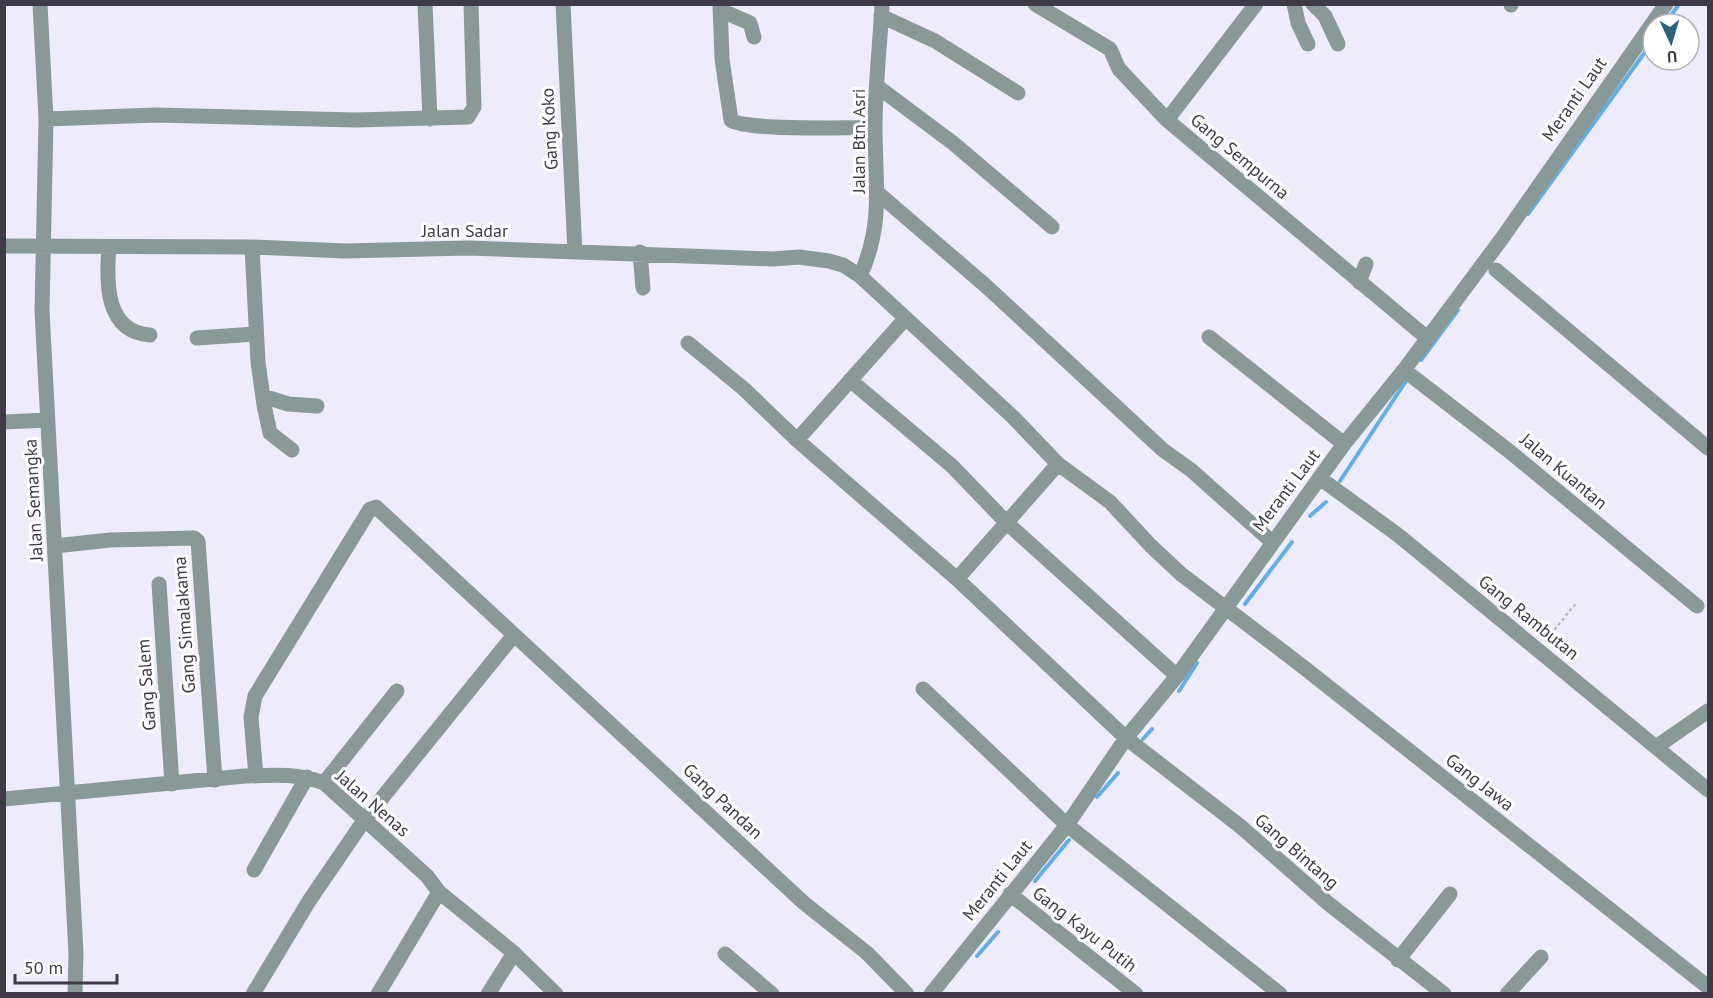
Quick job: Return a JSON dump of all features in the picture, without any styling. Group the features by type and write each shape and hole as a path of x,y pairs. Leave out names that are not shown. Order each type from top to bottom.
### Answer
{"street":[{"name":"Jalan Semangka","path":"40,4 46,119 42,311 76,953 75,993"},
{"path":"425,4 430,119"},
{"path":"46,119 156,115 464,118 473,112 471,4"},
{"name":"Gang Koko","path":"563,4 575,252"},
{"name":"Gang Sempurna","path":"1035,4 1110,49 1119,69 1137,92 1167,120 1426,337"},
{"path":"1167,120 1256,4"},
{"path":"1294,4 1298,23 1308,44"},
{"path":"1313,4 1329,22 1338,44"},
{"name":"Meranti Laut","path":"936,992 1010,894 1067,825 1126,738 1177,676 1344,444 1404,370 1426,337 1503,237 1666,4"},
{"path":"720,7 750,23 754,37"},
{"path":"720,7 722,59 730,120 735,123 875,128"},
{"path":"881,10 1018,93"},
{"name":"Jalan Btn. Asri","path":"860,276 869,256 879,194 875,128 881,10"},
{"path":"878,87 953,143 1052,227"},
{"path":"879,194 1004,302 1163,450 1191,470 1272,542"},
{"name":"Jalan Sadar","path":"4,246 252,247 345,251 468,248 640,252 773,259 800,257 843,265 860,276 1013,417 1058,464"},
{"path":"252,247 256,334 270,433 292,450"},
{"path":"109,248 107,277 114,311 128,329 136,334 150,335"},
{"path":"640,252 643,288"},
{"path":"1359,282 1366,264"},
{"path":"1496,270 1708,448"},
{"path":"797,440 905,319"},
{"path":"197,338 256,334"},
{"path":"1209,337 1344,444"},
{"name":"Gang Bintang","path":"688,343 744,389 797,440 957,579 1126,738 1240,826 1398,960 1443,993"},
{"name":"Jalan Kuantan","path":"1404,370 1509,451 1697,606"},
{"path":"850,381 952,466 1007,523 1177,676"},
{"path":"263,396 288,404 317,406"},
{"path":"4,422 48,420"},
{"path":"957,579 1058,464"},
{"name":"Gang Jawa","path":"1058,464 1110,502 1151,546 1225,609 1302,666 1708,987"},
{"name":"Gang Rambutan","path":"1321,479 1398,535 1708,790"},
{"name":"Gang Pandan","path":"256,776 251,717 255,696 372,507 378,508 804,903 867,953 907,993"},
{"name":"Gang Simalakama","path":"55,546 110,540 194,538 198,541 215,780"},
{"name":"Gang Salem","path":"159,584 172,784"},
{"path":"253,993 309,901 365,819 514,635"},
{"path":"923,689 1067,825 1281,993"},
{"path":"324,783 397,691"},
{"path":"1656,747 1708,711"},
{"name":"Jalan Nenas","path":"4,800 282,774 307,777 324,783 427,876 439,892 514,953 556,993"},
{"path":"254,870 307,777"},
{"path":"378,993 439,892"},
{"name":"Gang Kayu Putih","path":"1010,894 1136,993"},
{"path":"1398,960 1450,894"},
{"path":"488,993 514,953"},
{"path":"725,954 772,993"},
{"path":"1507,993 1541,957"}],"path":[{"path":"1538,650 1577,602"}],"waterway":[{"path":"1673,12 1679,4"},
{"path":"1528,214 1641,58"},
{"path":"1421,360 1458,310"},
{"path":"1340,481 1406,381"},
{"path":"1310,516 1326,502"},
{"path":"1245,604 1292,542"},
{"path":"1179,691 1197,663"},
{"path":"1143,739 1152,729"},
{"path":"1097,797 1118,773"},
{"path":"1035,881 1069,840"},
{"path":"977,956 998,932"}]}
